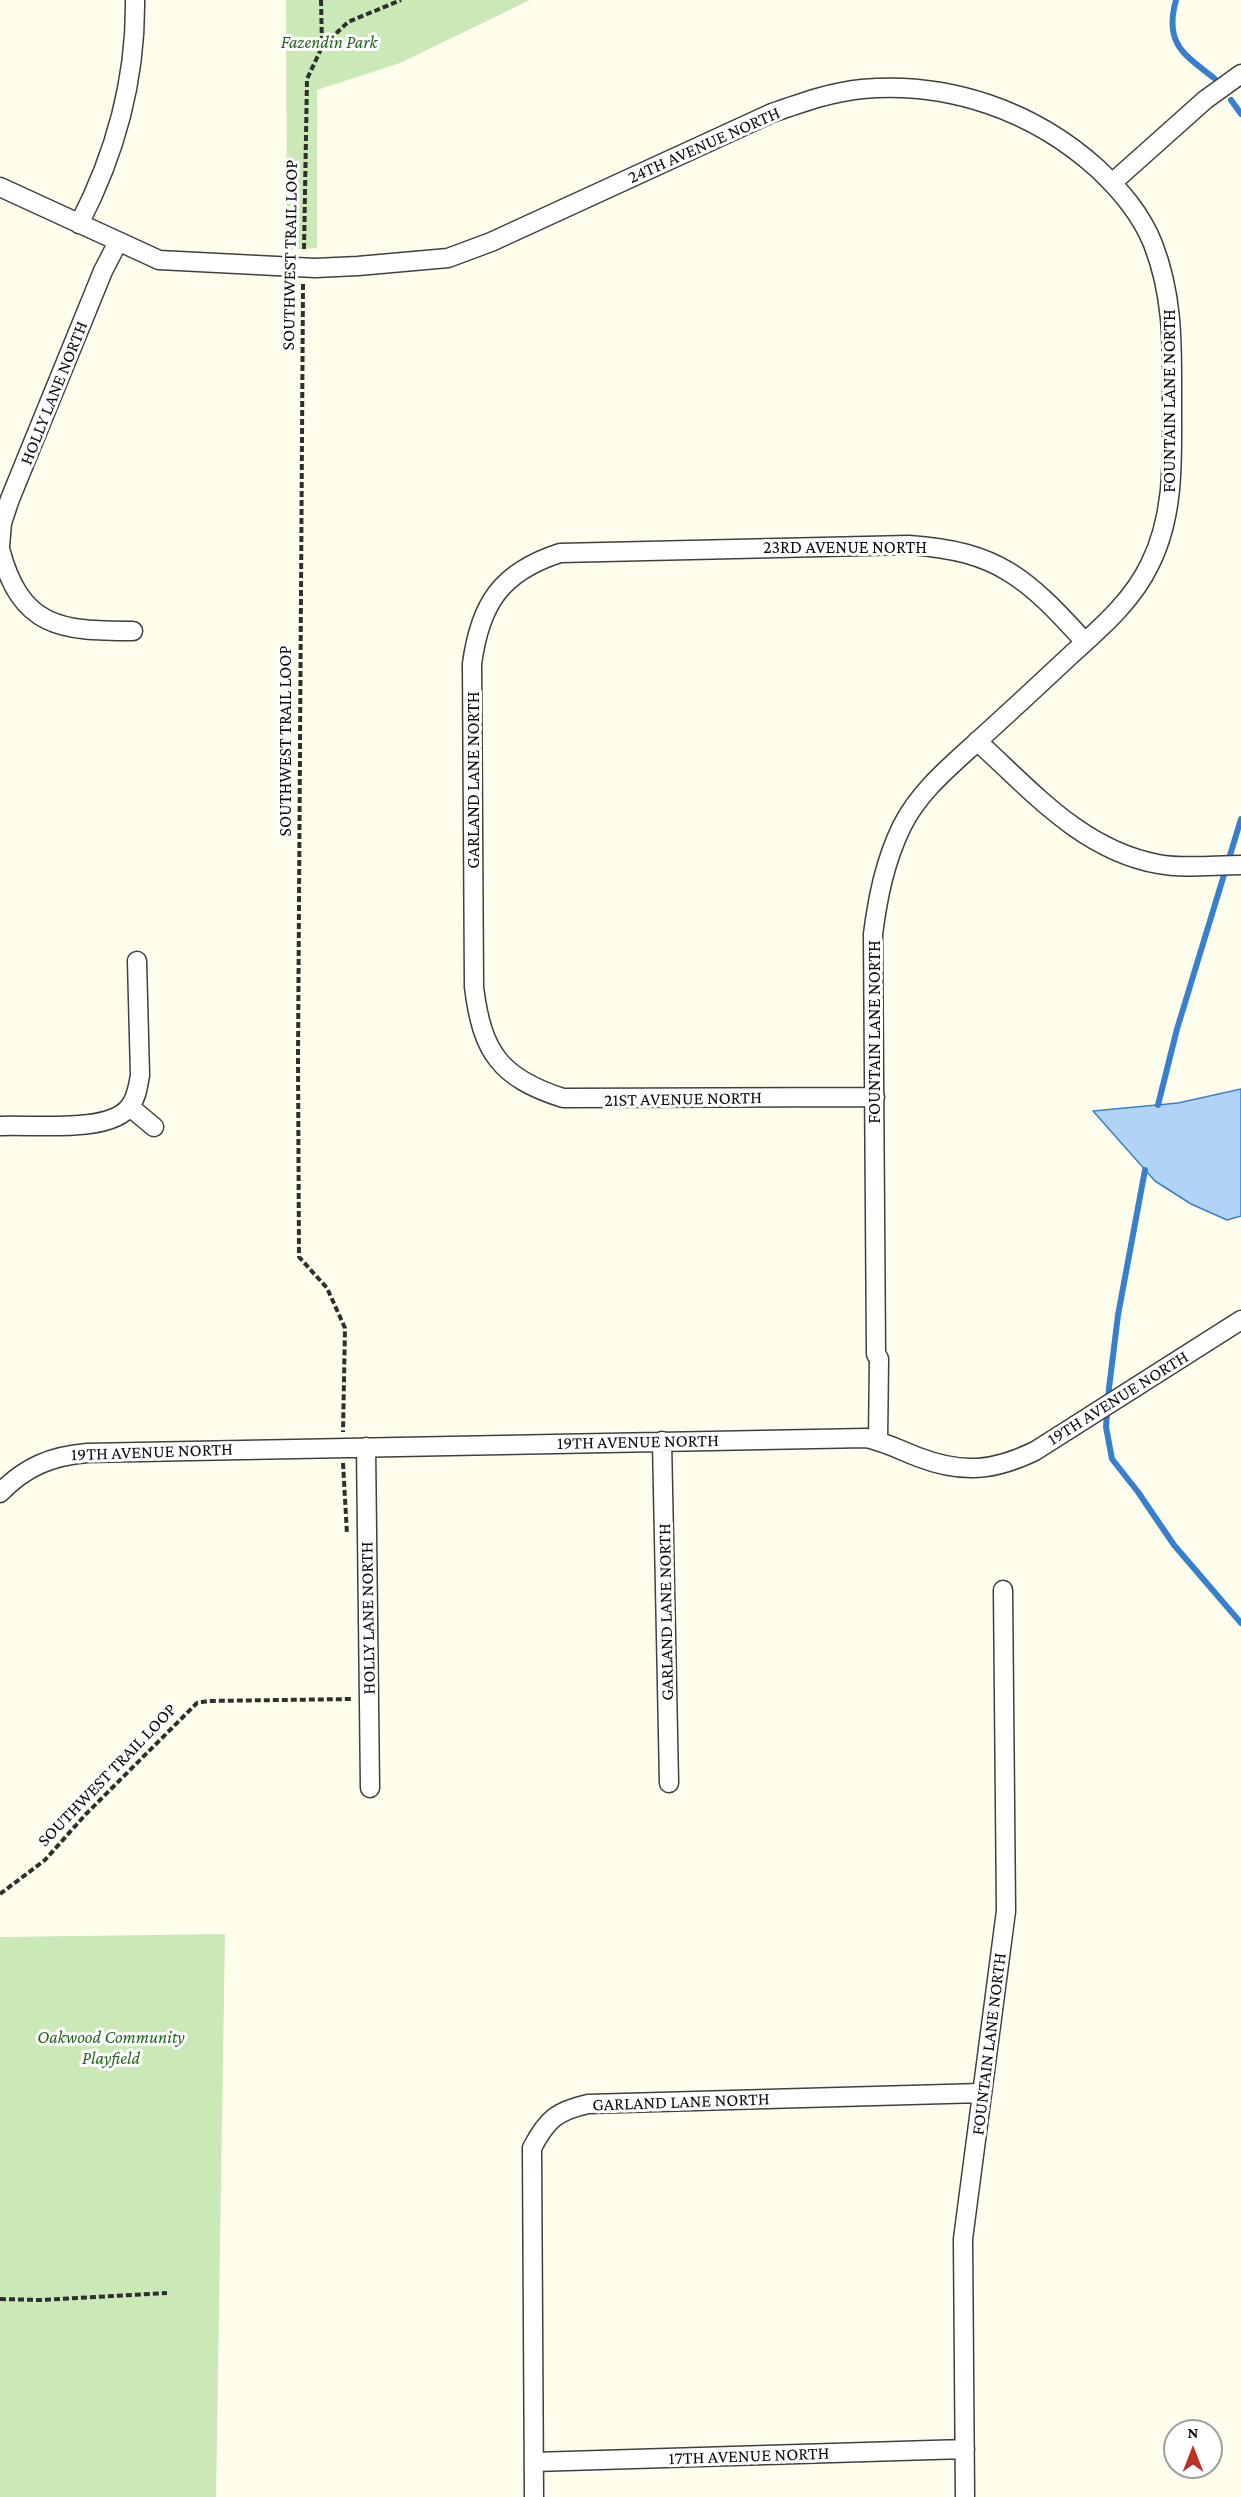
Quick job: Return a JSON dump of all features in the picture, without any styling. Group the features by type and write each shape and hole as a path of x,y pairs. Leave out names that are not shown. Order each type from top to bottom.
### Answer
{"street":[{"path":"0,187 79,224 99,185 118,133 130,79 135,0"},
{"path":"1112,183 1205,99 1241,74"},
{"name":"24TH AVENUE NORTH","path":"79,224 159,260 304,267 390,264 448,258 491,242 772,113 816,97 861,89 907,87 953,93 998,107 1041,126 1078,151 1112,183"},
{"name":"FOUNTAIN LANE NORTH","path":"878,1441 879,1359 876,1354 873,934 878,896 888,858 903,823 926,791 951,763 1106,624 1129,597 1150,565 1164,530 1170,494 1172,325 1166,283 1152,242 1131,203 1112,183"},
{"name":"HOLLY LANE NORTH","path":"118,242 103,271 2,513 0,547 7,573 19,597 38,615 60,627 85,631 133,631"},
{"name":"23RD AVENUE NORTH","path":"582,551 909,545 943,547 975,555 1006,569 1034,588 1085,642"},
{"name":"GARLAND LANE NORTH","path":"501,1065 486,1041 477,1015 474,987 472,664 476,636 484,611 500,589 517,573 537,560 560,553 582,551"},
{"path":"977,741 1063,819 1092,840 1124,856 1160,864 1241,865"},
{"path":"0,1126 94,1124 113,1120 130,1107 137,1093 140,1075 137,961"},
{"name":"21ST AVENUE NORTH","path":"501,1065 519,1080 563,1098 874,1097"},
{"path":"130,1107 154,1127"},
{"name":"19TH AVENUE NORTH","path":"0,1493 15,1477 38,1464 62,1455 87,1453 866,1438 919,1458 948,1466 977,1469 1008,1464 1035,1451 1241,1320"},
{"name":"GARLAND LANE NORTH","path":"662,1441 669,1783"},
{"name":"HOLLY LANE NORTH","path":"366,1447 370,1788"},
{"name":"FOUNTAIN LANE NORTH","path":"965,2497 963,2239 1006,1911 1003,1590"},
{"name":"GARLAND LANE NORTH","path":"534,2497 532,2148 541,2131 553,2116 570,2108 588,2104 982,2094"},
{"name":"17TH AVENUE NORTH","path":"534,2463 965,2449"}],"path":[{"name":"SOUTHWEST TRAIL LOOP","path":"321,0 321,47"},
{"name":"SOUTHWEST TRAIL LOOP","path":"343,1423 345,1328 327,1288 299,1257 299,670 307,79 321,47 348,22 401,0"},
{"name":"SOUTHWEST TRAIL LOOP","path":"0,1894 45,1860 86,1814 197,1703 351,1699"},
{"path":"0,2299 41,2300 167,2293"}],"green space":[{"name":"Fazendin Park","path":"286,0 530,0 400,63 317,90 317,248 287,250"},
{"name":"Oakwood Community Playfield","path":"225,1934 216,2497 0,2497 0,1937"}],"water":[{"path":"1241,1089 1241,1216 1227,1220 1191,1204 1155,1181 1093,1111 1178,1103"}],"waterway":[{"path":"1176,0 1173,27 1179,46 1193,62 1214,78"},
{"path":"1231,100 1241,114"},
{"path":"1158,1105 1177,1029 1241,819"},
{"path":"1145,1170 1118,1315 1109,1388 1106,1427 1112,1459 1174,1545 1241,1623"}]}
